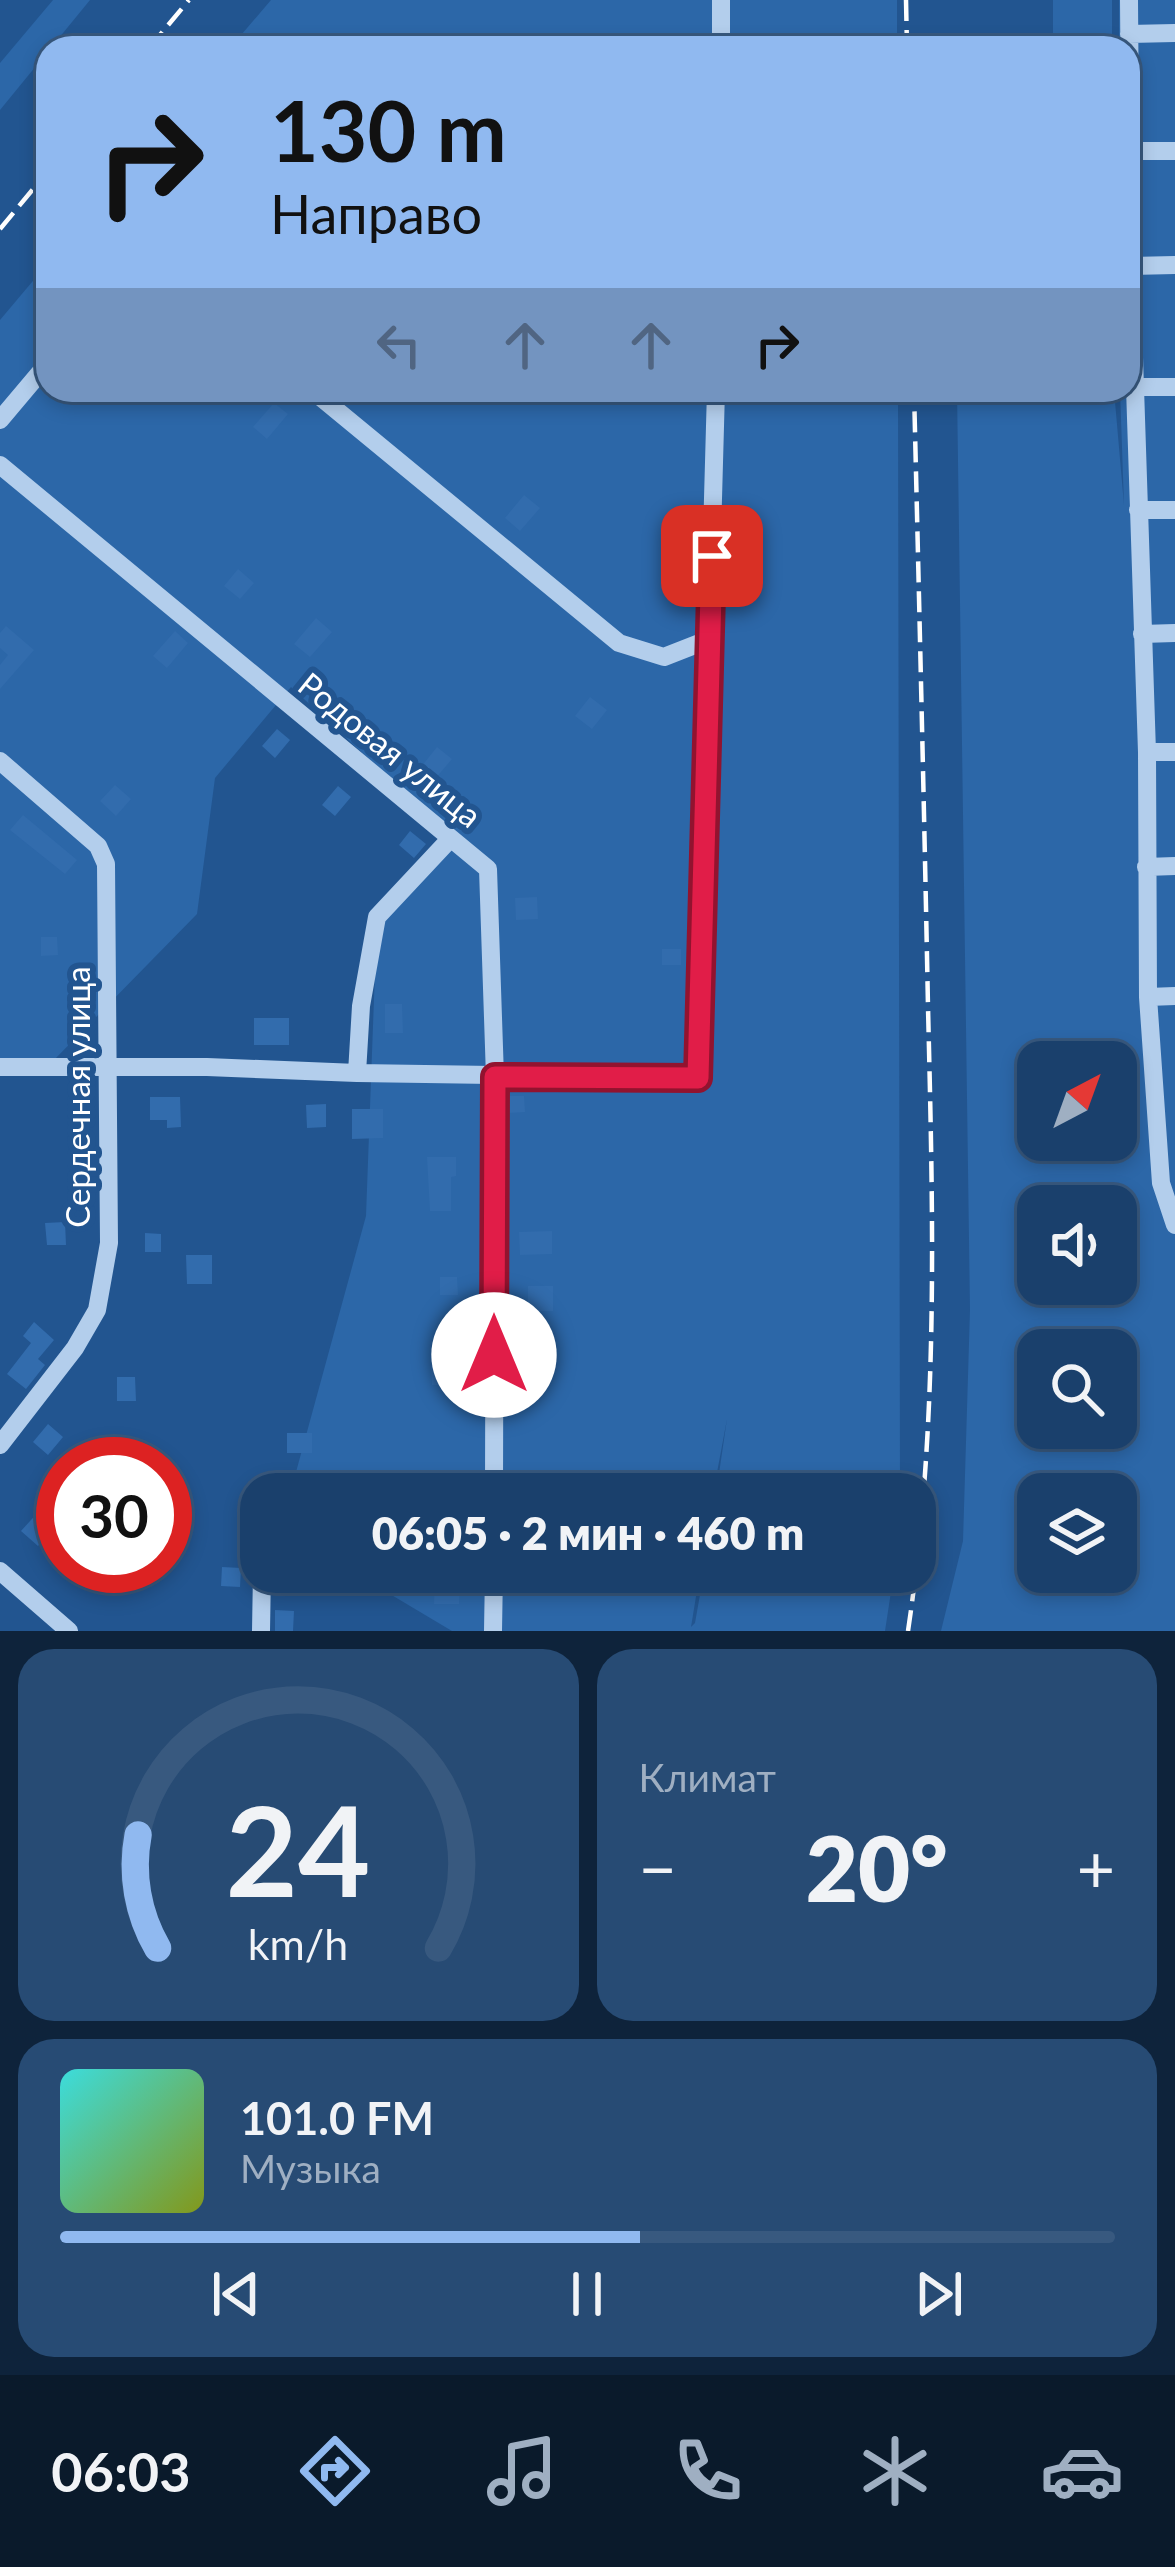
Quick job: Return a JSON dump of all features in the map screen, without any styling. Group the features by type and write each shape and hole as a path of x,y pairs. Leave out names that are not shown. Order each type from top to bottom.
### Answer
{"street":[{"path":"721,0 721,36"},
{"path":"1129,0 1129,34 1175,33"},
{"path":"1140,152 1175,151"},
{"path":"1140,266 1175,265"},
{"path":"0,420 36,377"},
{"path":"1140,387 1175,387"},
{"path":"327,402 619,643 664,657 710,639"},
{"path":"0,1067 698,1078 716,402"},
{"path":"1136,402 1147,752 1148,997 1165,1119 1161,1184 1175,1225"},
{"name":"Родовая улица","path":"0,465 488,869 495,1077 494,1473"},
{"path":"1138,510 1175,509"},
{"path":"1142,634 1175,633"},
{"path":"1147,752 1175,752"},
{"name":"Сердечная улица","path":"0,761 98,846 106,864 110,1244 98,1310 75,1348 0,1445"},
{"path":"357,1073 361,1006 377,917 450,838"},
{"path":"1146,867 1175,866"},
{"path":"1148,997 1175,996"},
{"path":"0,1571 69,1631"},
{"path":"261,1631 262,1593"},
{"path":"494,1593 494,1631"}],"shaded area":[{"path":"53,0 90,0 61,36 36,36 36,66 0,110 0,63"},
{"path":"271,0 897,0 897,36 240,36"},
{"path":"1053,0 1112,0 1112,36 1053,36"},
{"path":"1119,0 1175,0 1175,1631 941,1631 963,1541 970,1310 957,402 1115,402 1124,505 1120,402 1140,402 1140,36 1119,36"},
{"path":"36,277 36,402 898,402 900,1473 719,1473 727,1419 717,1473 296,1473 366,1216 377,917 452,836 291,687 215,778 197,914 53,1061 0,1060 0,320"},
{"path":"388,1593 697,1593 691,1627 700,1593 891,1593 885,1631 452,1631"}],"building":[{"path":"274,403 288,414 267,439 253,427"},
{"path":"524,495 540,508 520,531 505,518"},
{"path":"238,569 254,583 240,599 224,586"},
{"path":"316,618 332,632 310,657 294,644"},
{"path":"6,626 34,650 0,689 0,665 8,655 0,648 0,633"},
{"path":"175,631 188,643 167,668 153,656"},
{"path":"590,697 607,710 592,729 575,716"},
{"path":"277,729 290,740 275,758 262,746"},
{"path":"437,747 452,759 435,779 421,767"},
{"path":"115,785 131,799 116,816 100,801"},
{"path":"338,786 351,797 335,816 322,805"},
{"path":"453,789 466,801 454,816 440,804"},
{"path":"23,815 77,860 65,874 10,830"},
{"path":"410,831 426,844 414,858 399,845"},
{"path":"537,897 538,919 516,920 515,898"},
{"path":"41,937 57,937 58,955 41,956"},
{"path":"662,949 681,949 681,965 662,965"},
{"path":"385,1004 402,1004 403,1033 385,1033"},
{"path":"254,1018 289,1018 289,1045 254,1045"},
{"path":"508,1096 524,1096 525,1112 508,1113"},
{"path":"150,1097 180,1097 181,1127 167,1128 167,1120 150,1120"},
{"path":"326,1104 326,1127 307,1128 306,1105"},
{"path":"352,1109 383,1109 383,1138 352,1139"},
{"path":"427,1157 456,1157 451,1211 430,1211"},
{"path":"65,1222 66,1245 47,1245 45,1223"},
{"path":"552,1231 552,1254 520,1255 519,1232"},
{"path":"145,1233 161,1234 161,1252 145,1252"},
{"path":"186,1255 212,1255 212,1284 187,1284"},
{"path":"440,1277 457,1277 458,1295 440,1295"},
{"path":"528,1286 553,1286 553,1311 528,1311"},
{"path":"34,1322 54,1340 38,1359 45,1365 26,1389 7,1374 31,1343 23,1336"},
{"path":"457,1363 458,1384 432,1385 431,1364"},
{"path":"117,1377 135,1377 136,1401 117,1401"},
{"path":"48,1424 63,1437 37,1437"},
{"path":"287,1433 312,1433 312,1453 287,1453"},
{"path":"36,1514 36,1544 21,1531"},
{"path":"222,1567 240,1568 240,1587 221,1586"},
{"path":"434,1593 459,1593 459,1604 434,1604"},
{"path":"275,1610 294,1611 293,1631 275,1631"}],"railway":[{"path":"159,36 189,0"},
{"path":"906,0 907,36"},
{"path":"0,229 36,186"},
{"path":"908,1631 925,1475 932,1241 914,402"}],"route":[{"path":"494,1355 495,1077 698,1078 712,556"}]}
